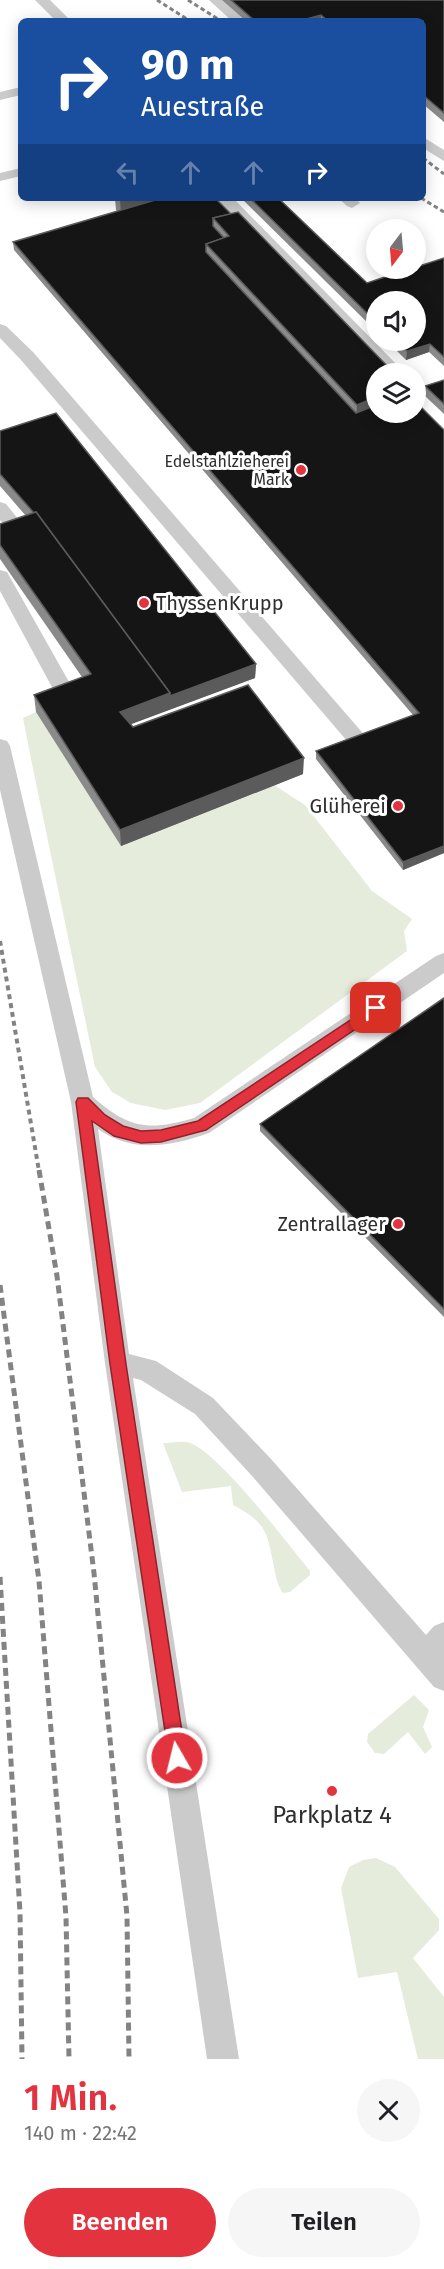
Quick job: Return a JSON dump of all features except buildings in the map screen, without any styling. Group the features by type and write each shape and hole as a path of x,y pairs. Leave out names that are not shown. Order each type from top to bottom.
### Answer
{"lane":[{"path":"42,0 61,18"},
{"path":"216,0 237,18"},
{"path":"0,96 18,92"},
{"path":"426,143 444,157"},
{"path":"0,177 18,173"},
{"path":"227,201 387,363"},
{"path":"0,329 27,356 360,743"},
{"path":"0,508 21,534"},
{"path":"0,576 63,689"},
{"path":"0,746 83,1102 118,1364 223,2059"},
{"path":"83,1102 100,1119 119,1131 141,1137 161,1136 201,1126 444,962"},
{"path":"118,1364 147,1369 204,1406 435,1646 444,1677"}],"green space":[{"path":"36,712 274,785 305,805 372,891 412,919 404,931 407,951 200,1103 165,1110 131,1103 112,1092 95,1067 32,764 23,718"},
{"path":"163,1443 190,1443 218,1464 270,1522 310,1571 310,1575 290,1592 283,1593 277,1581 264,1530 253,1517 233,1505 231,1486 182,1492"},
{"path":"414,1695 429,1710 423,1727 432,1747 425,1754 408,1732 384,1754 375,1753 367,1742 368,1734"},
{"path":"376,1858 395,1867 439,1919 439,1930 413,1958 444,1997 444,2059 418,2059 397,1972 358,1978 341,1888 349,1867 363,1860"}],"railway":[{"path":"157,0 185,18"},
{"path":"188,0 216,18"},
{"path":"426,160 444,174"},
{"path":"426,201 444,212"},
{"path":"0,941 39,1171"},
{"path":"39,1170 57,1276 94,1573 127,1916 129,2059"},
{"path":"0,1285 39,1581 66,1917 69,2059"},
{"path":"0,1577 20,1913 22,2059"}],"place":[{"name":"Edelstahlzieherei Mark","path":"301,470"},
{"name":"ThyssenKrupp","path":"144,603"},
{"name":"Glüherei","path":"398,806"},
{"name":"Zentrallager","path":"398,1224"},
{"name":"Parkplatz 4","path":"332,1791"}],"route":[{"path":"177,1758 118,1364 83,1102 100,1119 119,1131 141,1137 161,1136 201,1126 376,1008"}]}
